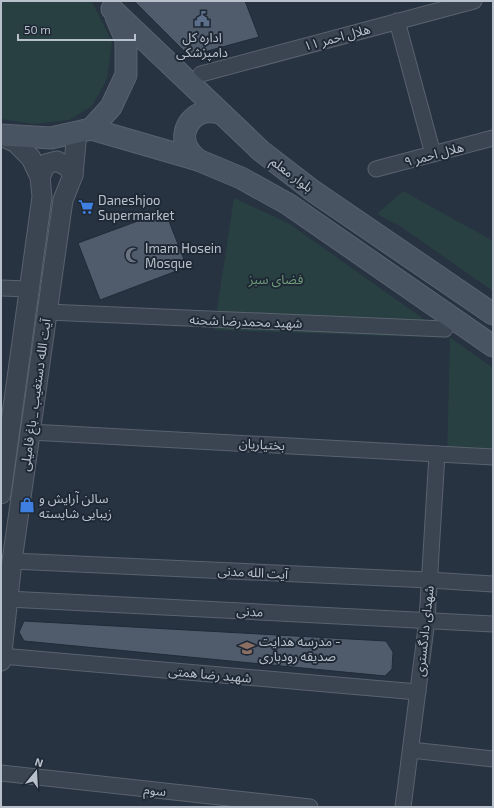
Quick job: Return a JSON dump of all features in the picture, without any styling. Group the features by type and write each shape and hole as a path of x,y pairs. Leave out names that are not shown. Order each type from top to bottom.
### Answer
{"main road":[{"name":"بلوار معلم","path":"109,5 261,151 303,184 493,314"},
{"path":"1,136 51,138 84,130 111,107 126,75 126,40 109,5"},
{"path":"198,160 186,145 185,135 188,125 194,117 203,112 213,111 222,114"},
{"name":"بلوار معلم","path":"84,130 198,160 241,178 288,204 493,346"}],"street":[{"name":"هلال احمر ۱۱","path":"201,74 474,1"},
{"path":"397,21 433,154"},
{"name":"آیت الله دستغیب _ باغ فامیلی","path":"1,661 12,561 63,200 72,175 84,130"},
{"name":"آیت الله دستغیب _ باغ فامیلی","path":"1,136 16,144 31,158 40,177 42,197 29,289 5,428 1,494"},
{"name":"هلال احمر ۹","path":"376,169 493,138"},
{"path":"40,177 46,164 58,161 68,167 72,175"},
{"path":"1,288 29,289"},
{"name":"شهید محمدرضا شحنه","path":"47,312 445,329"},
{"name":"بختیاریان","path":"30,432 493,456"},
{"name":"شهدای دادگستری","path":"404,807 427,620 437,454"},
{"name":"آیت الله مدنی","path":"12,561 493,584"},
{"name":"مدنی","path":"8,599 493,624"},
{"name":"شهید رضا همتی","path":"2,656 418,692"},
{"path":"411,750 493,759"},
{"name":"سوم","path":"1,773 310,807"}],"green space":[{"path":"1,1 92,2 112,42 107,79 92,106 69,120 34,124 1,119"},
{"path":"403,191 493,241 493,291 400,226 377,214"},
{"name":"فضای سبز","path":"234,198 288,223 493,368 493,461 447,460 450,338 214,330"}],"building":[{"name":"اداره کل دامپزشکی","path":"134,1 245,1 259,37 189,56"},
{"name":"Imam Hosein Mosque","path":"165,211 187,267 100,300 78,243"},
{"name":"مدرسه هدایت - صدیقه رودباری","path":"24,621 386,641 393,652 392,669 385,676 24,641 19,632"}],"place":[{"name":"اداره کل دامپزشکی","path":"202,19"},
{"name":"Daneshjoo Supermarket","path":"86,207"},
{"name":"Imam Hosein Mosque","path":"133,255"},
{"name":"سالن آرایش و زیبایی شایسته","path":"27,505"},
{"name":"مدرسه هدایت - صدیقه رودباری","path":"247,648"}]}
